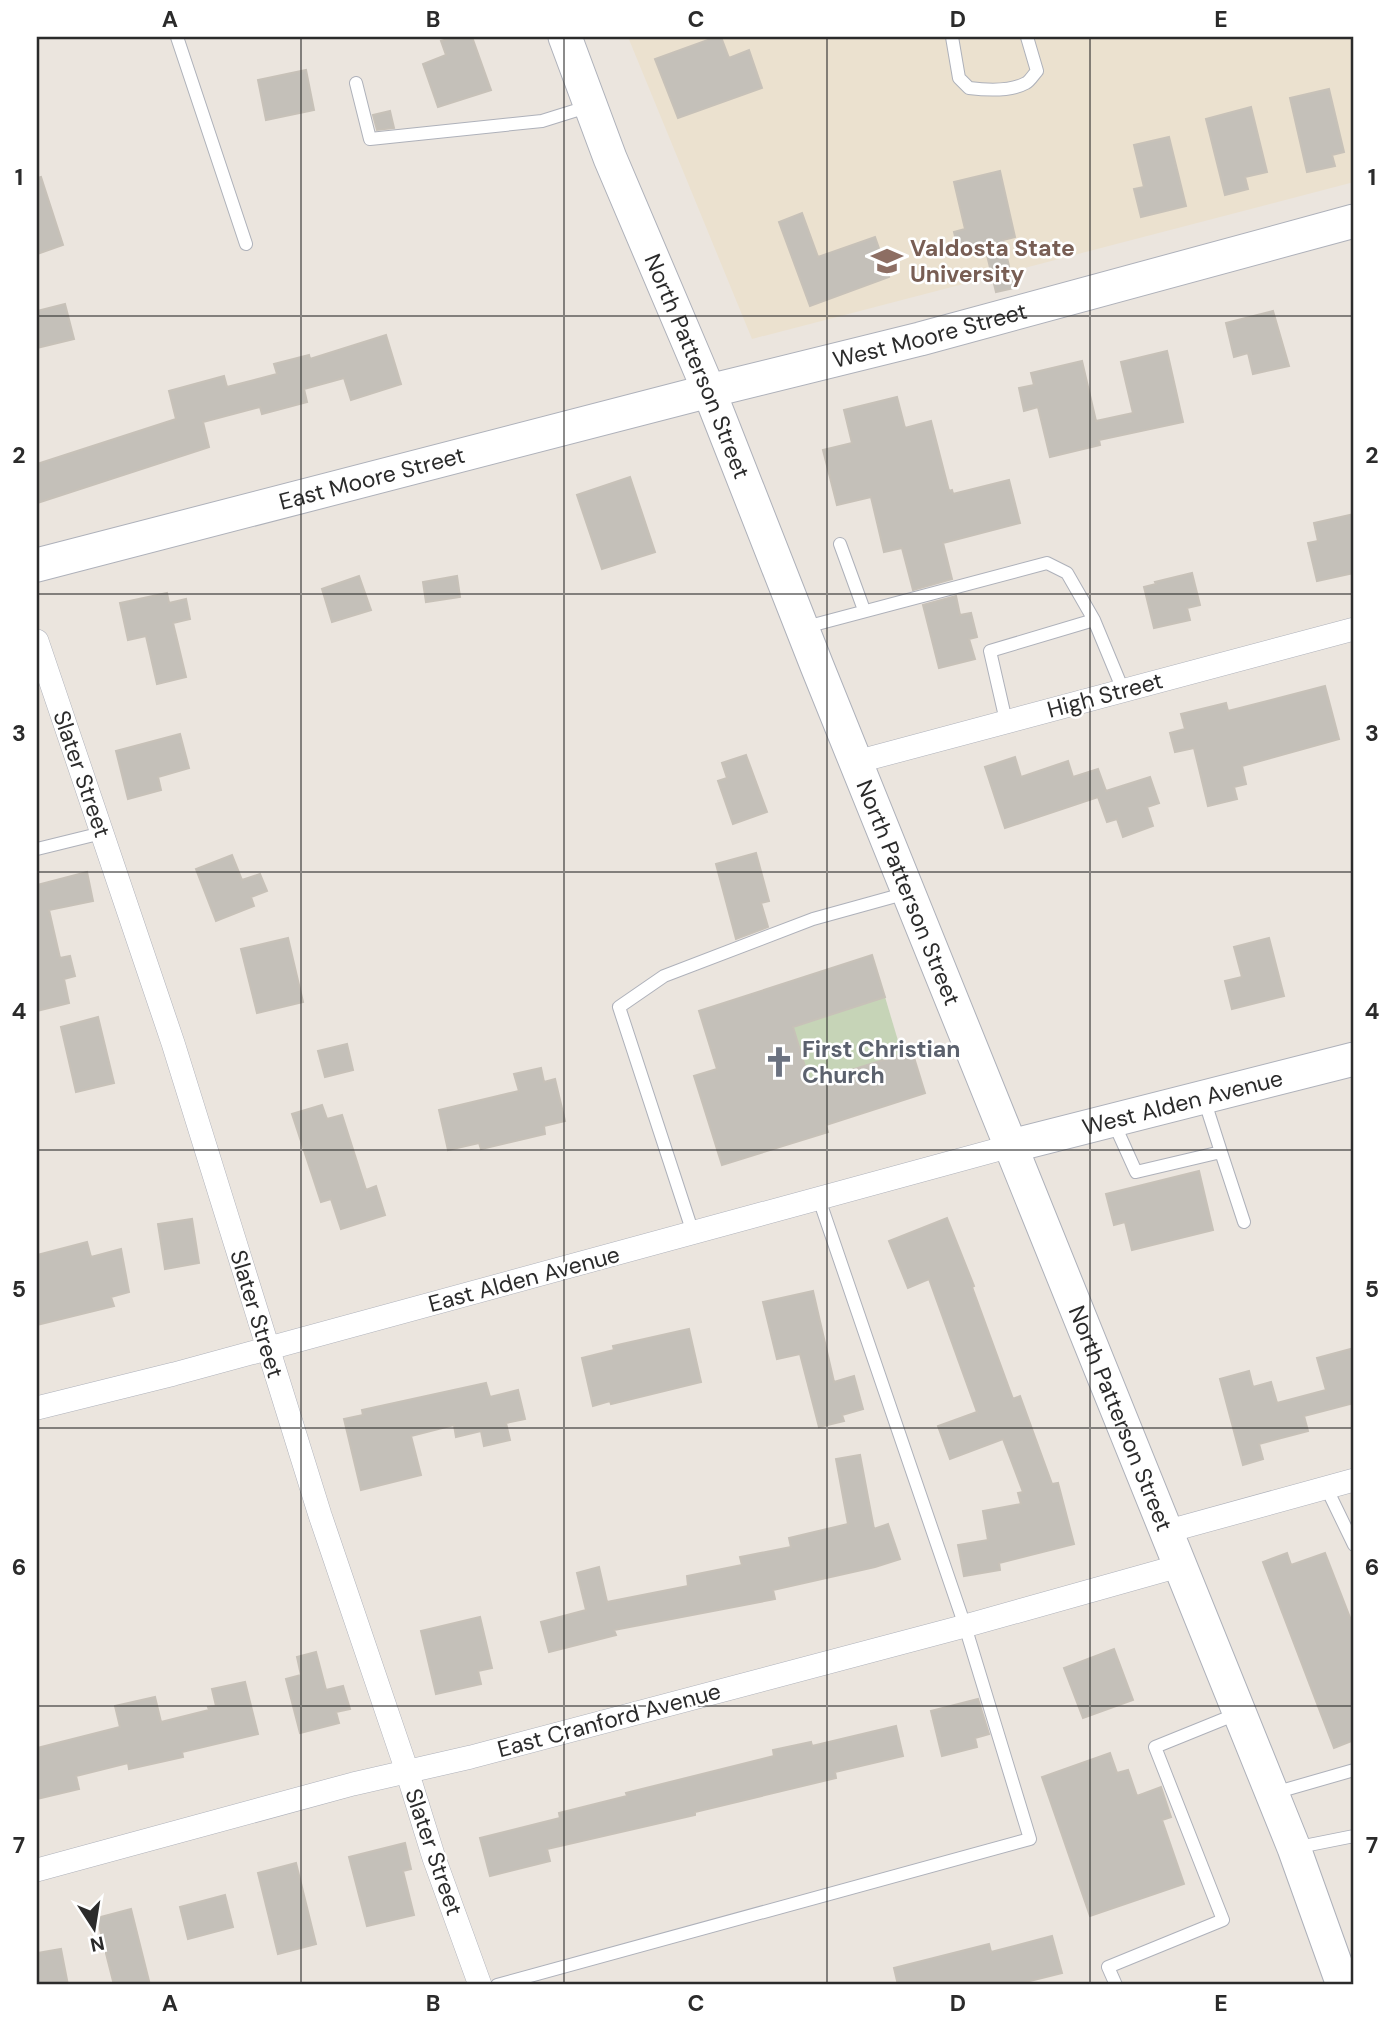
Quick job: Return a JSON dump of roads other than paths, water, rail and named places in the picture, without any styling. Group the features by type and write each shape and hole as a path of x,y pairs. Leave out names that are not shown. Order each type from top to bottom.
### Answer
{"main road":[{"name":"North Patterson Street","path":"565,37 1294,1848 1343,1985"},
{"name":"West Moore Street","path":"709,391 920,339 1354,221"},
{"name":"East Moore Street","path":"37,565 709,391"},
{"name":"West Alden Avenue","path":"1011,1146 1354,1059"}],"street":[{"name":"High Street","path":"856,762 1354,629"},
{"name":"Slater Street","path":"37,641 173,1043 320,1515 434,1858 480,1985"},
{"name":"East Alden Avenue","path":"37,1408 1011,1146"},
{"path":"1165,1532 1354,1480"},
{"name":"East Cranford Avenue","path":"37,1870 965,1626 1179,1566"}],"lane":[{"path":"177,37 246,244"},
{"path":"951,37 959,78 969,88 1005,89 1026,83 1037,71 1027,37"},
{"path":"356,83 370,139 542,121 591,106"},
{"path":"840,544 864,610"},
{"path":"802,628 1047,563 1067,573 1094,620 1123,690"},
{"path":"1006,722 990,651 1094,620"},
{"path":"37,849 102,833"},
{"path":"693,1233 619,1007 664,976 813,919 909,893"},
{"path":"1203,1097 1244,1222"},
{"path":"1113,1120 1136,1172 1221,1152"},
{"path":"497,1985 1030,1839 965,1626 819,1199"},
{"path":"1326,1487 1354,1545"},
{"path":"1116,1985 1108,1968 1223,1920 1155,1746 1239,1713"},
{"path":"1272,1793 1354,1770"},
{"path":"1294,1848 1354,1836"}],"place":[{"name":"Valdosta State University","path":"887,261"},
{"name":"First Christian Church","path":"779,1062"}]}
